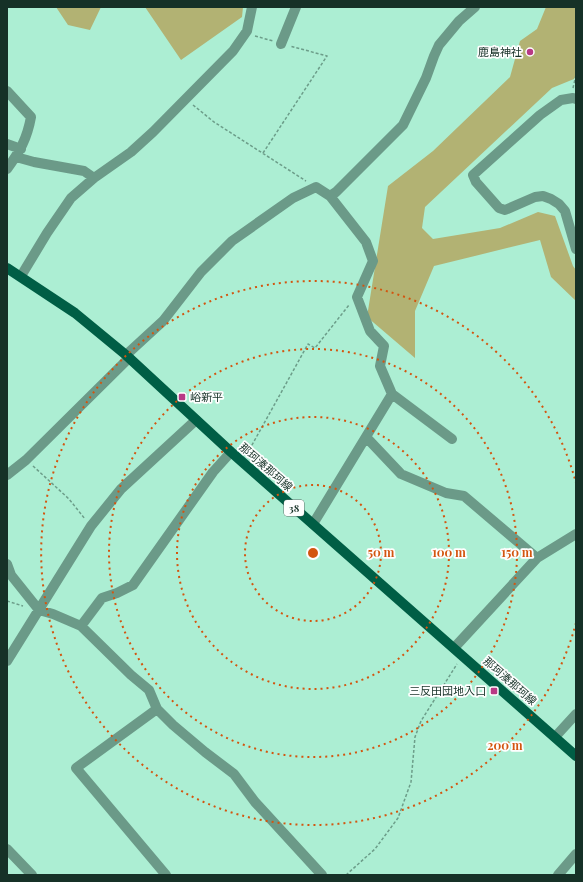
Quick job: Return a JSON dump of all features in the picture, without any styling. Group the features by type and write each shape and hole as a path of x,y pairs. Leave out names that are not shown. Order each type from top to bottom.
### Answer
{"main road":[{"name":"那珂湊那珂線","path":"7,268 75,313 127,357 230,452 576,756"}],"street":[{"path":"20,276 71,198 94,178 131,152 153,132 233,51 246,33 252,7"},
{"path":"281,44 296,7"},
{"path":"330,196 404,125 440,45 459,21 475,7"},
{"path":"7,91 31,117 28,134 18,153 7,169"},
{"path":"575,99 561,100 540,115 473,174 476,182 499,208 505,210 535,197 543,196 551,198 560,204 565,211 576,250"},
{"path":"7,144 18,153 34,162 84,172 94,178"},
{"path":"7,475 26,460 163,321 201,272 232,241 293,198 316,187 330,196 366,242 373,261 357,297 370,331 384,346 380,366 392,394 452,440"},
{"path":"313,524 392,394"},
{"path":"7,661 91,526 121,488 196,420"},
{"path":"366,437 401,474 446,493 464,496 537,558"},
{"path":"81,626 102,598 118,593 133,585 213,472 230,452"},
{"path":"454,648 537,558 576,534"},
{"path":"7,564 11,575 39,610 53,614 81,626 130,675 149,690 157,708 184,735 234,774 255,802 322,875"},
{"path":"157,708 76,768 166,875"},
{"path":"555,737 576,714"},
{"path":"7,848 32,875"},
{"path":"558,875 576,854"}],"path":[{"path":"246,33 326,56 263,153"},
{"path":"575,99 573,84 576,75"},
{"path":"185,100 214,122 316,187"},
{"path":"243,462 308,344 316,348 349,305"},
{"path":"26,460 69,499 91,526"},
{"path":"346,875 375,849 398,818 411,782 415,737 421,721 462,656"}],"shaded area":[{"path":"56,7 101,7 90,30 68,25"},
{"path":"145,7 243,7 242,17 181,60"},
{"path":"546,7 576,7 576,75 574,79 552,88 425,207 422,228 433,239 500,228 538,212 555,216 573,266 576,270 576,301 551,277 540,240 434,266 415,311 415,358 367,317 388,186 433,151 510,77 520,41 537,29"}],"place":[{"name":"鹿島神社","path":"530,52"},
{"name":"峪新平","path":"182,397"},
{"name":"三反田団地入口","path":"494,691"}]}
